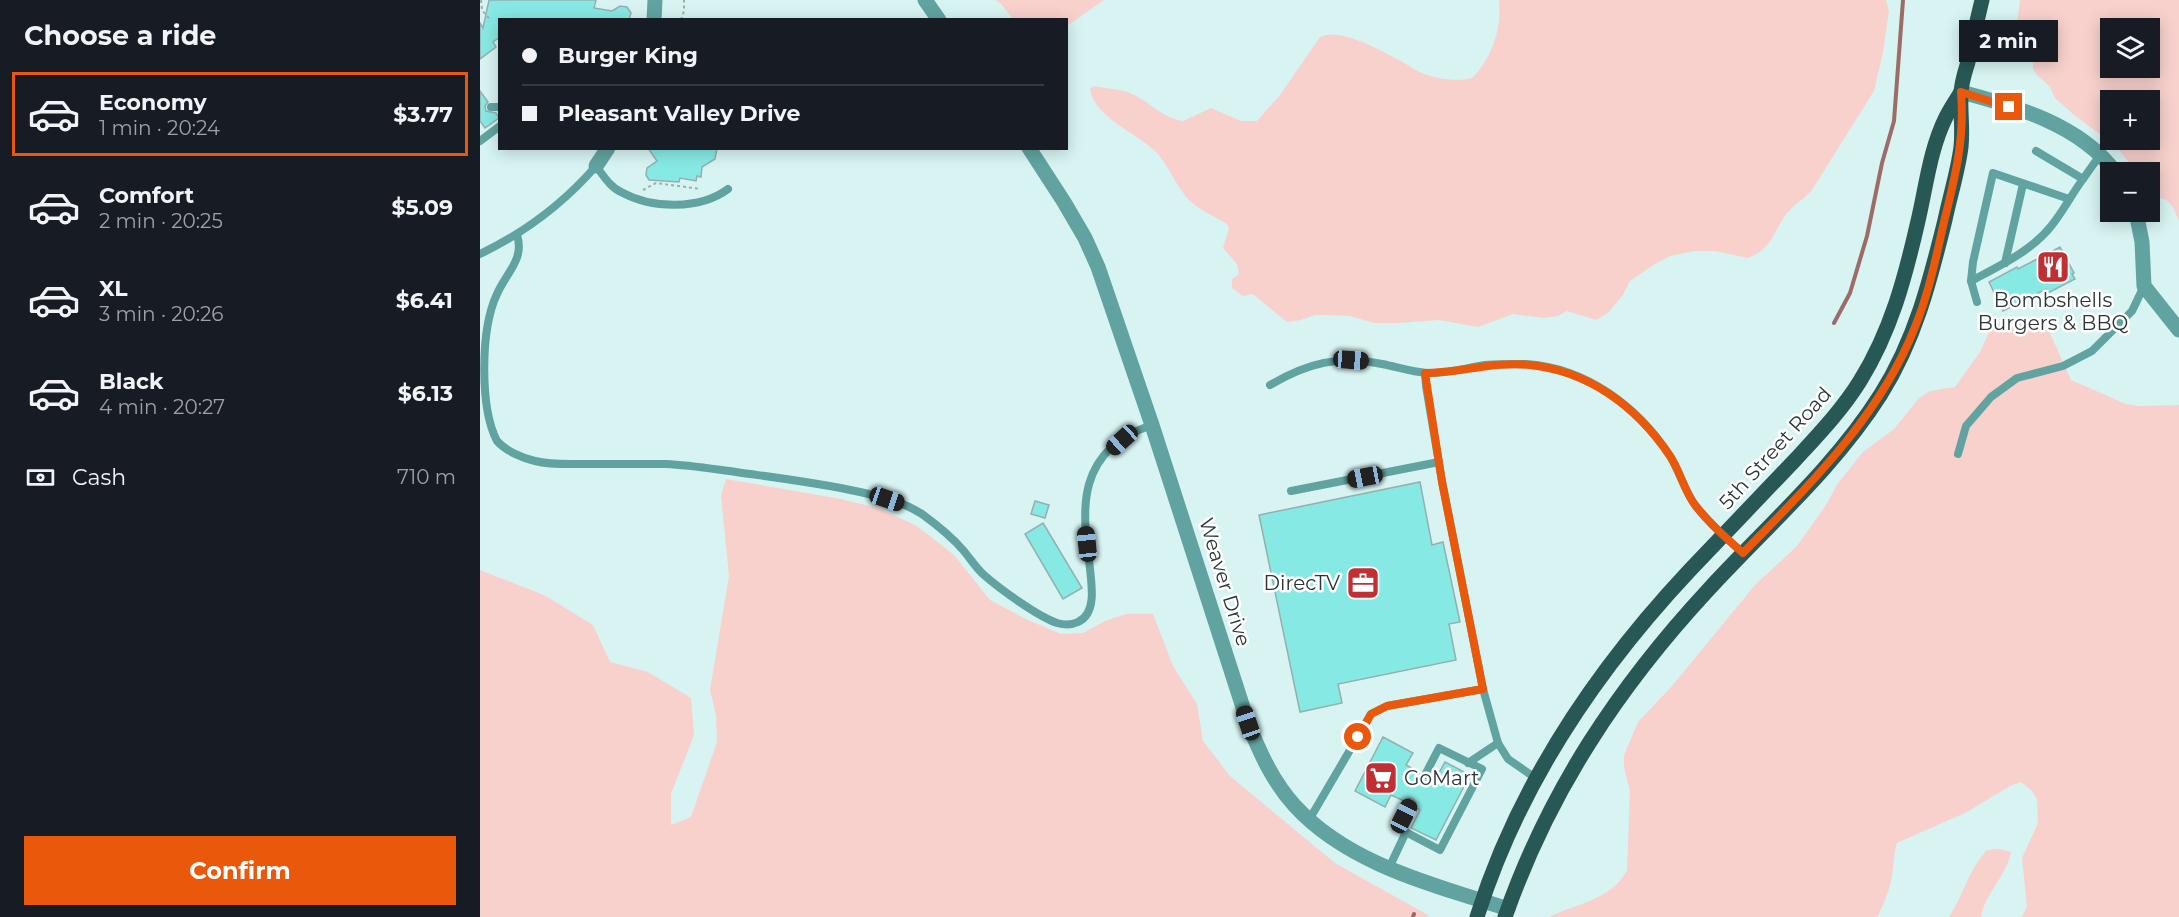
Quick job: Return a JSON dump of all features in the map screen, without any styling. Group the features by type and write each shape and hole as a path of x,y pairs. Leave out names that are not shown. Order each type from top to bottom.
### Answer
{"main road":[{"name":"5th Street Road","path":"1507,913 1547,816 1590,740 1637,671 1680,620 1851,436 1882,393 1906,350 1930,282 1959,159 1963,120 1961,92 1982,0"},
{"name":"5th Street Road","path":"1477,917 1516,819 1537,779 1565,729 1623,647 1682,578 1827,426 1859,384 1896,307 1904,282 1936,144 1946,117 1961,92"}],"street":[{"path":"654,18 655,0"},
{"path":"925,0 938,18"},
{"path":"1961,92 1999,103 2062,128 2083,141 2106,162"},
{"path":"596,166 607,150"},
{"name":"Weaver Drive","path":"1030,150 1064,202 1094,257 1152,426 1233,681 1258,749 1283,791 1309,820 1345,847 1389,868 1482,900 1507,913"},
{"path":"2138,222 2142,242 2144,286 2179,330"}],"lane":[{"path":"480,141 498,128"},
{"path":"2036,151 2083,178"},
{"path":"1971,280 2005,263 2029,247 2050,227 2100,155"},
{"path":"480,254 517,235 558,206 596,166 620,192 648,201 694,203 707,200 729,189"},
{"path":"1977,302 1971,280 1973,262 1993,173 2069,199"},
{"path":"2005,263 2023,184"},
{"path":"517,235 520,246 518,258 502,283 491,310 481,366 483,417 497,441 506,449 537,462 685,466 818,483 887,499 905,505 935,524 953,539 984,574 1059,624 1076,624 1082,621 1092,606 1093,587 1084,513 1087,490 1095,470 1110,451 1131,433 1152,426"},
{"path":"1958,454 1966,426 1991,398 2017,378 2063,366 2092,351 2132,311 2144,286"},
{"path":"1270,385 1304,368 1333,360 1364,361 1425,373 1487,365 1528,364 1567,373 1603,389 1626,406 1648,428 1671,458 1694,504 1743,553"},
{"path":"1425,373 1439,462 1483,689 1498,743 1508,759 1537,779"},
{"path":"1291,491 1439,462"},
{"path":"1309,820 1367,721 1378,710 1387,706 1483,689"},
{"path":"1468,762 1498,743"},
{"path":"1410,804 1398,828 1440,850 1482,769 1439,748 1425,775"},
{"path":"1389,868 1406,832"}],"path":[{"path":"481,0 482,10 492,21"},
{"path":"682,18 684,0"},
{"path":"641,191 653,183 675,183 703,190"}],"shaded area":[{"path":"995,0 1104,0 1068,25 1068,18 1012,18"},
{"path":"1499,0 1886,0 1889,11 1874,91 1812,190 1785,215 1764,248 1748,258 1715,251 1694,251 1670,256 1630,281 1623,295 1608,313 1596,320 1567,311 1558,316 1544,318 1513,314 1478,327 1439,320 1374,323 1350,316 1325,315 1315,315 1287,322 1253,294 1243,296 1232,288 1232,279 1239,274 1237,264 1223,248 1229,228 1227,224 1191,202 1156,152 1099,108 1090,89 1094,86 1128,92 1162,113 1183,121 1211,108 1241,121 1257,121 1280,95 1320,37 1329,35 1340,35 1364,43 1428,75 1453,80 1472,78 1485,61 1494,42 1499,21"},
{"path":"2020,0 2179,0 2179,221 2168,202 2160,198 2160,162 2128,162 2119,150 2160,150 2160,90 2100,90 2100,134 2055,98 2050,87 2036,74 2033,61 2016,32"},
{"path":"2000,322 2038,325 2049,331 2071,380 2126,404 2179,405 2179,917 2022,917 2027,906 2022,858 2038,823 2037,799 2021,782 2010,786 1967,812 1897,843 1890,886 1877,917 1549,917 1603,894 1620,880 1627,870 1630,791 1624,767 1624,755 1638,722 1672,686 1755,585 1797,546 1826,505 1838,483 1863,452 1894,429 1919,398 1930,391 1955,387 1980,352 1990,330"},
{"path":"726,479 841,499 878,508 917,526 954,555 990,600 1061,634 1083,633 1105,621 1126,614 1153,614 1173,666 1197,704 1203,741 1230,776 1335,863 1428,917 480,917 480,570 544,595 593,625 610,662 648,672 691,698 694,735 671,794 671,825 691,817 717,742 716,715 710,690 729,576 721,495"},
{"path":"1999,849 2011,852 2005,869 1983,908 1981,917 1949,917 1981,857 1987,850"}],"building":[{"path":"489,0 596,0 594,8 612,11 620,6 627,7 631,13 630,18 498,18 498,38 493,42 496,47 480,59 480,23 483,28"},
{"path":"480,91 488,102 485,106 486,111 496,113 498,119 485,128 480,121"},
{"path":"649,150 717,150 715,159 702,167 701,177 697,176 696,181 680,178 679,182 649,180 646,175 647,168 657,161"},
{"path":"2060,247 2075,279 2048,293 2046,289 2003,311 1989,282"},
{"name":"DirecTV","path":"1420,482 1432,545 1443,542 1460,622 1449,624 1456,660 1338,684 1342,703 1300,712 1259,515"},
{"path":"1035,501 1049,505 1045,518 1031,514"},
{"path":"1043,523 1082,588 1063,599 1025,534"},
{"path":"1383,737 1413,753 1406,765 1419,772 1419,778 1423,781 1431,778 1435,780 1445,762 1470,775 1436,840 1411,828 1420,810 1415,807 1416,803 1413,799 1409,798 1404,801 1391,795 1385,807 1355,791"}],"waterway":[{"path":"1834,323 1850,293 1867,236 1882,163 1894,121 1903,0"}],"place":[{"name":"Bombshells Burgers & BBQ","path":"2053,267"},
{"name":"DirecTV","path":"1363,583"},
{"name":"GoMart","path":"1381,778"}],"route":[{"path":"1358,737 1371,714 1387,706 1483,689 1442,482 1425,373 1487,365 1528,364 1567,373 1603,389 1626,406 1648,428 1671,458 1694,504 1743,553 1851,436 1882,393 1906,350 1930,282 1961,149 1963,120 1961,92 2009,107"}]}
